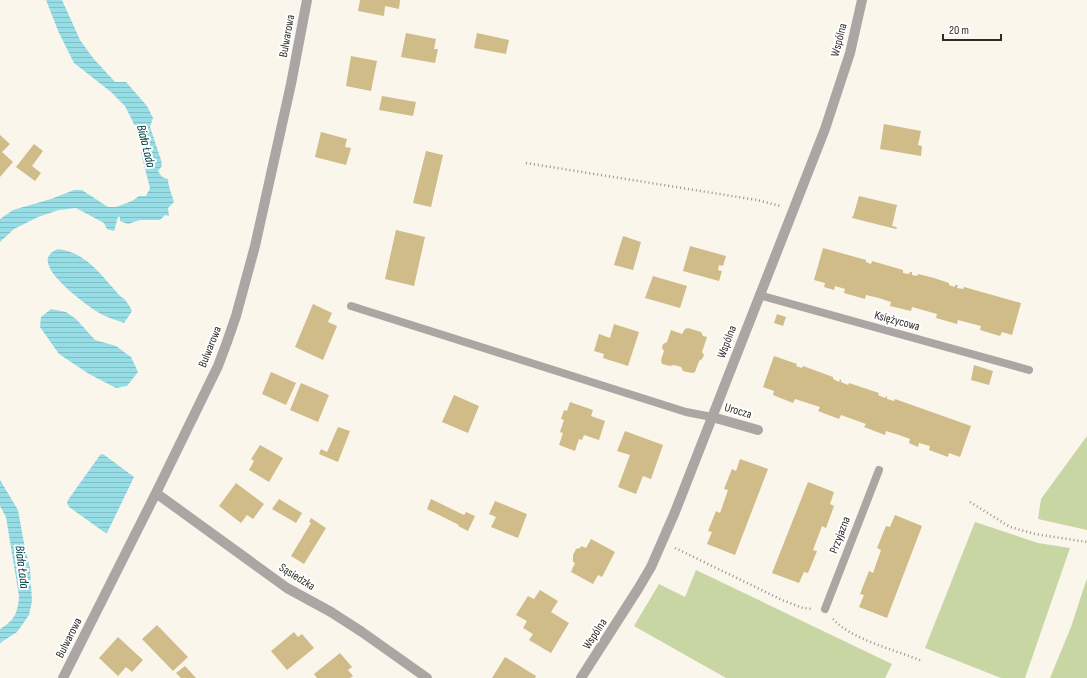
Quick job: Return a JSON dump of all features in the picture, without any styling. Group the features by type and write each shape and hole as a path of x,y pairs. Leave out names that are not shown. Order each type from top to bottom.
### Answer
{"street":[{"name":"Bulwarowa","path":"64,678 218,366 236,316 255,246 291,84 307,0"},
{"name":"Wspólna","path":"581,678 651,566 678,505 759,295 794,209 838,90 850,53 862,0"},
{"name":"Urocza","path":"712,417 758,430"},
{"name":"Sąsiedzka","path":"156,493 287,588 331,612 427,678"}],"lane":[{"name":"Księżycowa","path":"759,295 1029,370"},
{"path":"351,306 686,412 712,417"},
{"name":"Przyjazna","path":"825,609 879,470"}],"path":[{"path":"526,163 757,200 794,209"},
{"path":"970,502 1010,527 1035,534 1087,542"},
{"path":"662,542 682,550 782,600 803,608 825,609 838,625 867,641 922,661"}],"green space":[{"path":"1087,436 1087,530 1038,519 1041,499"},
{"path":"975,522 1038,543 1070,548 1025,678 1001,678 925,648"},
{"path":"696,570 892,664 885,678 726,678 634,626 659,584 685,597"},
{"path":"1087,578 1087,678 1050,678 1071,627"}],"water":[{"name":"Biała Łada","path":"46,0 62,0 80,40 93,58 115,82 126,82 147,106 153,118 150,127 161,160 162,166 158,171 162,177 168,179 169,188 174,202 168,208 169,216 165,215 160,220 140,220 128,224 120,221 120,217 118,217 114,231 107,229 104,223 76,208 59,210 38,217 14,229 0,242 0,219 13,210 51,199 74,190 82,190 108,207 116,207 132,201 139,196 146,196 150,188 141,153 141,138 125,106 111,92 74,63 59,33"},
{"path":"58,249 68,251 85,260 100,273 120,296 125,299 132,311 124,323 101,314 79,299 62,284 48,263 50,254"},
{"path":"51,309 66,312 76,319 95,340 116,346 131,357 138,372 127,386 116,388 89,374 59,354 40,327 41,317"},
{"path":"103,454 134,477 107,533 69,507 67,503 100,455"},
{"name":"Biała Łada","path":"0,480 18,510 30,569 32,601 29,615 17,632 0,643 0,629 12,620 18,607 19,596 6,517 0,506"}],"building":[{"path":"360,0 400,0 399,9 385,6 384,16 358,11"},
{"path":"406,33 436,39 434,49 438,49 435,63 401,57"},
{"path":"477,33 509,40 506,54 474,48"},
{"path":"351,56 377,61 371,91 346,86"},
{"path":"382,96 416,102 413,116 379,110"},
{"path":"884,124 921,131 918,145 922,146 921,156 880,149"},
{"path":"321,132 347,139 345,147 351,148 346,165 315,157"},
{"path":"0,135 10,144 2,152 13,162 0,177"},
{"path":"34,144 43,151 32,166 41,173 35,181 16,167"},
{"path":"426,151 443,155 431,207 413,203"},
{"path":"859,196 897,205 892,226 897,227 896,229 852,218"},
{"path":"396,230 425,237 414,286 385,279"},
{"path":"623,236 641,242 633,270 614,265"},
{"path":"690,246 726,256 723,266 719,265 718,270 722,271 719,281 683,271"},
{"path":"823,248 866,260 866,262 871,264 872,261 903,270 903,273 909,274 912,272 912,275 917,276 918,274 934,278 949,283 949,285 955,287 955,285 958,285 957,288 963,289 964,287 1021,303 1012,335 1002,332 1000,336 980,330 981,326 958,320 957,324 936,318 937,314 912,307 911,311 890,306 891,302 879,298 866,295 865,299 844,293 845,289 835,286 834,290 824,287 825,283 814,280"},
{"path":"653,276 687,286 680,308 645,298"},
{"path":"313,304 332,313 328,322 337,326 323,360 295,347"},
{"path":"777,314 786,317 783,326 774,323"},
{"path":"614,324 639,332 628,366 603,358 604,354 594,351 599,334 610,338"},
{"path":"688,328 701,332 703,336 707,337 702,352 704,355 699,361 695,372 692,373 683,371 681,367 662,364 661,360 664,351 662,348 663,344 667,342 671,330 682,334 685,329"},
{"path":"774,356 797,364 796,366 802,368 803,366 833,377 833,379 839,382 840,379 841,382 848,385 849,383 879,393 878,395 885,398 887,396 887,399 894,401 895,399 971,426 960,457 949,453 948,457 929,450 930,446 919,443 918,447 909,443 910,439 899,435 886,431 885,435 864,427 866,424 841,415 839,419 818,411 820,407 795,399 793,403 773,395 774,391 763,387"},
{"path":"974,365 993,371 989,385 971,380"},
{"path":"271,372 296,383 286,405 262,394"},
{"path":"301,383 329,395 318,422 290,410"},
{"path":"454,395 479,406 468,433 442,422"},
{"path":"570,402 593,410 591,416 605,421 599,440 584,435 582,440 579,439 575,451 559,445 563,433 560,432 564,420 561,419 564,410 567,411"},
{"path":"338,427 350,431 338,462 319,454 321,449 327,452"},
{"path":"625,431 663,445 651,479 643,476 636,494 618,487 630,455 617,451"},
{"path":"260,445 283,458 269,482 249,470 254,461 251,459"},
{"path":"740,459 768,469 735,555 707,544 712,532 708,531 716,511 720,513 728,490 724,489 732,469 736,471"},
{"path":"808,482 834,492 830,504 834,506 826,528 822,526 813,550 817,551 808,573 804,572 799,583 772,573"},
{"path":"236,483 264,504 253,519 247,515 241,523 219,506"},
{"path":"279,499 302,513 296,523 272,509"},
{"path":"431,499 464,515 466,512 475,516 468,531 427,509"},
{"path":"495,501 527,514 518,538 491,527 496,517 489,514"},
{"path":"895,515 922,526 887,618 859,607 864,595 860,594 869,571 873,573 881,550 877,548 886,526 890,527"},
{"path":"311,518 326,528 304,564 291,556 311,523 309,522"},
{"path":"591,539 615,552 602,577 598,575 593,584 571,572 575,563 573,562 573,555 576,549 580,548 581,546 586,548"},
{"path":"540,590 558,601 551,612 569,623 551,653 529,640 533,634 523,628 527,621 516,615 528,596 534,599"},
{"path":"157,625 188,657 173,671 142,639"},
{"path":"294,632 298,637 302,634 314,648 287,670 271,651"},
{"path":"118,637 143,660 132,672 126,667 118,676 99,658"},
{"path":"340,653 352,667 348,670 353,676 350,678 317,678 314,674"},
{"path":"505,657 536,676 535,678 492,678"},
{"path":"185,666 196,678 181,678 176,673"}]}
